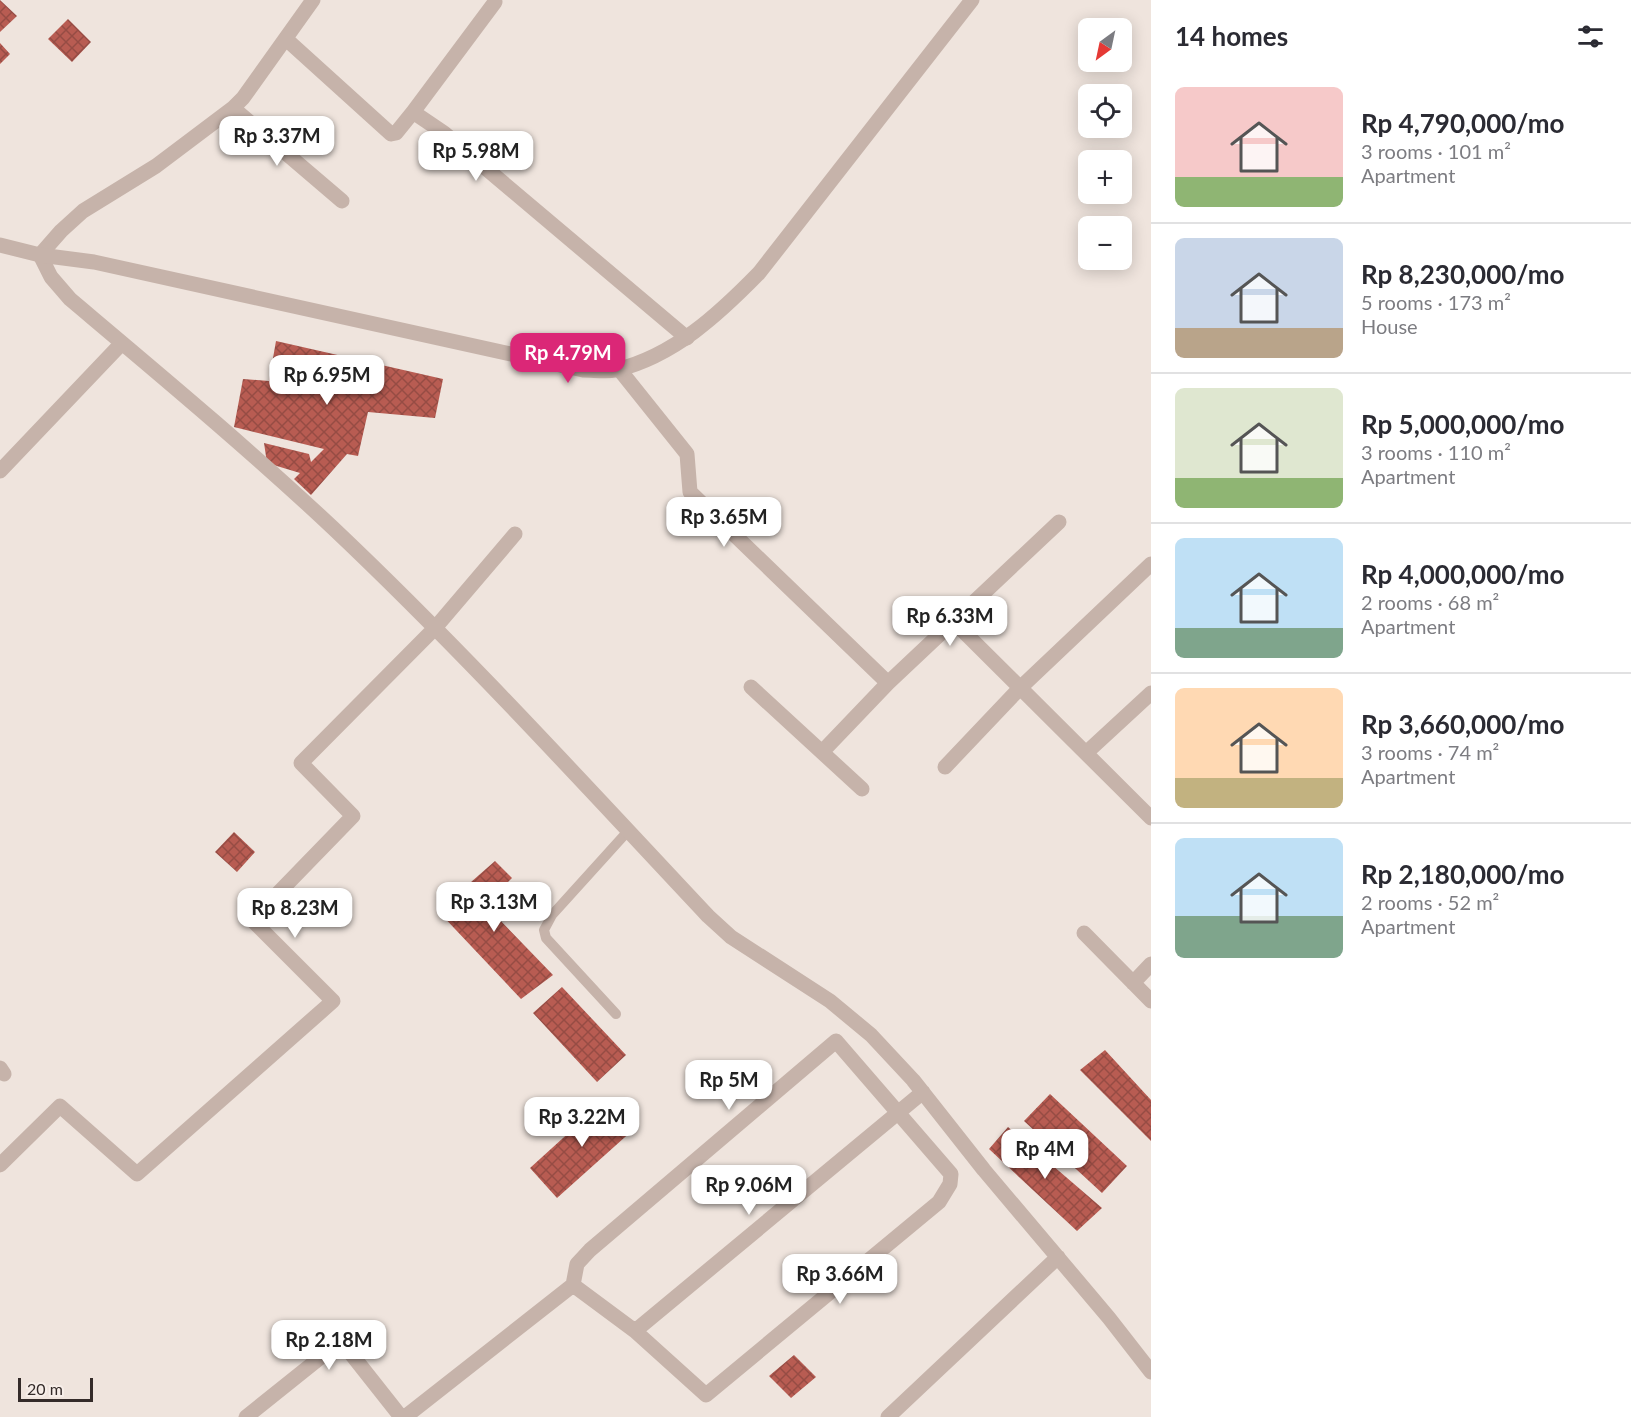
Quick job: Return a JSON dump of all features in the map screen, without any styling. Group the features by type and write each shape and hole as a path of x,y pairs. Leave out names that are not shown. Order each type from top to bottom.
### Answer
{"street":[{"path":"40,255 61,231 83,212 156,166 233,108 243,98 313,0"},
{"path":"0,245 40,255 94,261 584,370 620,369 647,360 687,338 728,305 759,273 972,0"},
{"path":"286,39 391,134 396,133 413,112 495,3"},
{"path":"233,108 342,201"},
{"path":"413,112 444,133 687,338"},
{"path":"40,255 51,277 70,299 333,528 435,628 708,916 731,937 830,1001 871,1035 923,1092 984,1170 1151,1372"},
{"path":"0,471 122,343"},
{"path":"620,369 687,454 690,492 888,683"},
{"path":"822,752 888,683 1059,522"},
{"path":"0,1165 60,1106 137,1174 333,1001 252,920 354,816 301,764 435,628 515,534"},
{"path":"945,767 1020,688 1151,564"},
{"path":"953,621 1151,818"},
{"path":"751,687 862,789"},
{"path":"1086,753 1151,693"},
{"path":"1084,933 1151,1001"},
{"path":"1133,983 1151,964"},
{"path":"246,1417 340,1341 403,1417 573,1285 577,1264 590,1251 836,1041 951,1174 945,1194 939,1202 706,1395 635,1331 573,1285"},
{"path":"635,1331 923,1092"},
{"path":"888,1417 1058,1257"}],"lane":[{"path":"616,1014 546,938 544,930 552,915 628,831"}],"building":[{"path":"0,0 17,16 0,32"},
{"path":"68,19 91,42 72,62 48,39"},
{"path":"0,43 10,54 0,64"},
{"path":"276,341 443,379 435,418 368,412 358,456 347,454 311,495 294,479 300,473 267,463 264,443 309,454 311,462 324,449 234,427 243,379 269,381"},
{"path":"234,832 255,852 237,872 215,852"},
{"path":"495,861 512,878 491,899 494,914 553,975 521,999 438,911"},
{"path":"562,987 626,1055 597,1082 533,1013"},
{"path":"1105,1050 1151,1100 1151,1141 1080,1070"},
{"path":"1050,1094 1127,1166 1102,1193 1024,1121"},
{"path":"606,1099 634,1129 557,1198 530,1168"},
{"path":"1008,1127 1102,1208 1077,1231 989,1149"},
{"path":"794,1355 816,1377 791,1398 769,1376"}]}
